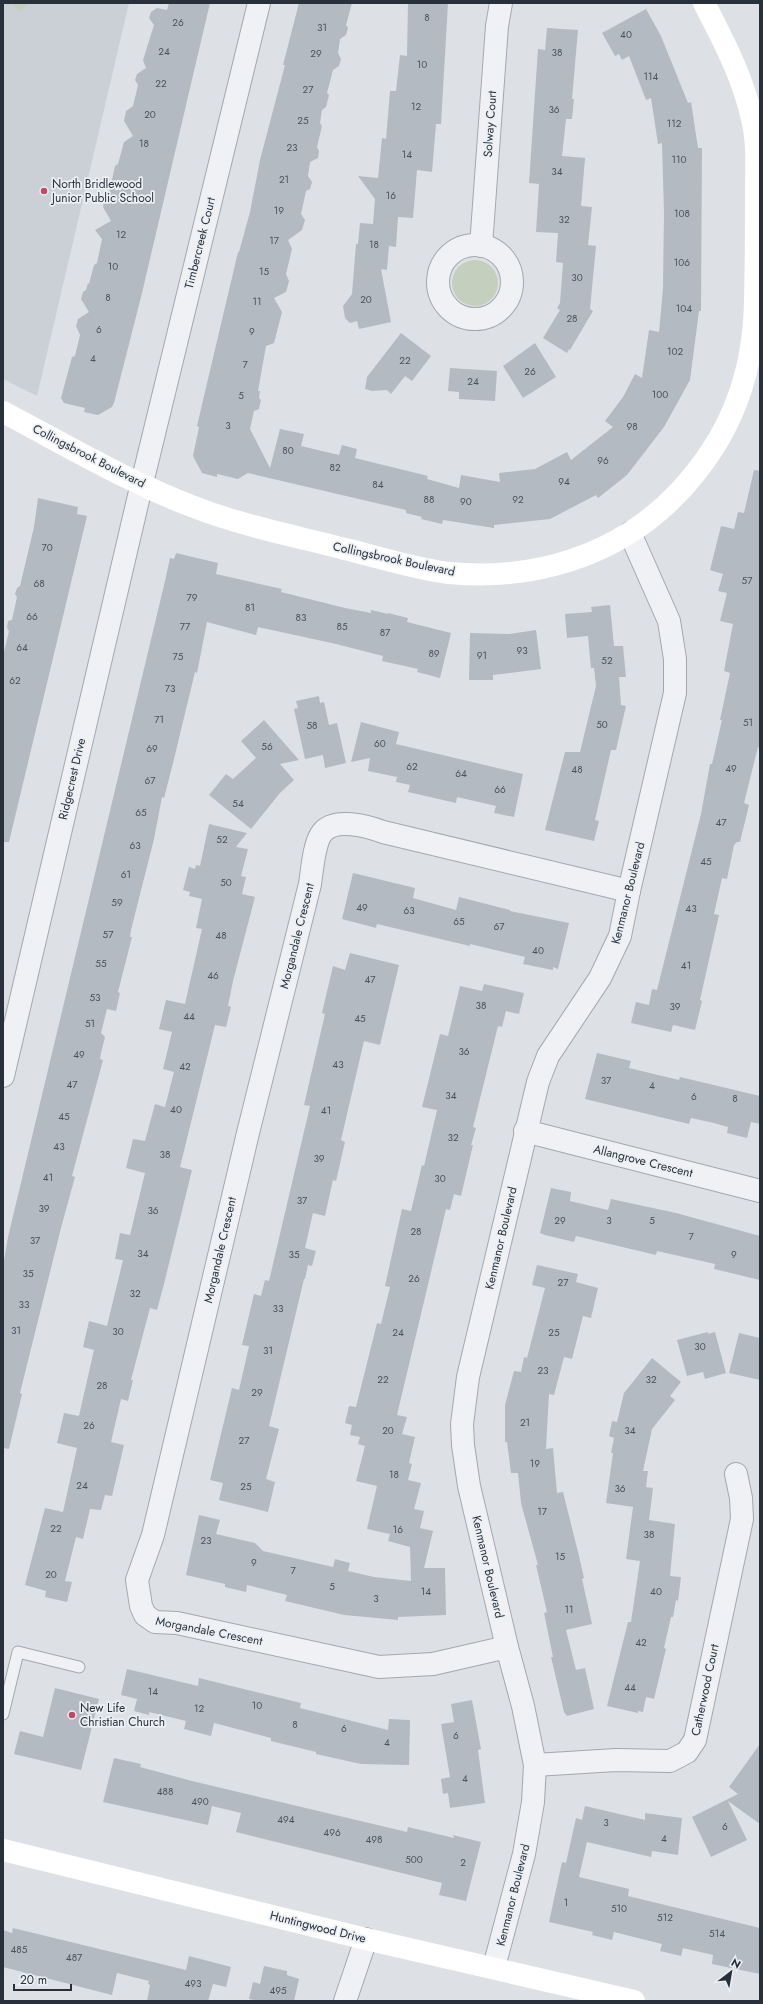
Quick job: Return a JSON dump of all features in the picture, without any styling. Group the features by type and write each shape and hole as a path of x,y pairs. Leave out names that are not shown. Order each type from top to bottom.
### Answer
{"street":[{"name":"Timbercreek Court","path":"142,483 259,3"},
{"name":"Solway Court","path":"481,246 497,26 501,3"},
{"name":"Collingsbrook Boulevard","path":"3,412 165,496 228,520 446,572 518,574 547,568 569,562 630,533 667,504 690,480 725,428 738,403 747,370 755,325 758,270 756,153 753,120 736,66 704,3"},
{"name":"Ridgecrest Drive","path":"3,1076 142,483"},
{"name":"Kenmanor Boulevard","path":"494,1967 524,1854 533,1802 535,1765 523,1706 507,1647 469,1486 463,1445 462,1424 468,1377 525,1131 538,1082 548,1056 600,978 617,943 675,693 675,659 669,621 630,533"},
{"name":"Morgandale Crescent","path":"507,1647 433,1664 379,1667 177,1623 155,1622 145,1615 141,1606 137,1580 153,1535 246,1141 308,891 316,847 321,833 328,827 340,825 354,824 369,826 383,832 629,891"},
{"name":"Allangrove Crescent","path":"525,1131 760,1191"},
{"name":"Catherwood Court","path":"535,1765 616,1760 670,1761 687,1752 695,1740 742,1519 742,1498 736,1474"},
{"name":"Huntingwood Drive","path":"3,1850 366,1939 494,1967 634,2001"},
{"path":"345,2001 366,1939"}],"lane":[{"path":"3,1714 18,1652 78,1667"}],"shaded area":[{"name":"North Bridlewood Junior Public School","path":"3,3 129,3 37,396 3,379"}],"green space":[{"path":"10,3 29,3 20,12"},
{"path":"470,260 480,260 488,264 494,270 498,278 498,288 494,296 488,302 480,306 470,306 462,302 456,296 452,288 452,278 456,270 462,264"}],"building":[{"path":"169,3 210,3 142,293 114,403 112,407 98,415 84,412 85,408 64,403 61,398 72,357 75,356 80,335 76,326 78,319 89,312 81,299 83,292 86,290 88,283 89,284 94,265 97,263 102,239 95,230 111,221 103,207 105,199 108,198 115,166 118,164 124,142 133,136 124,121 126,111 133,106 138,85 135,80 137,74 146,68 143,60 154,25 149,18 151,12 157,8 167,10"},
{"path":"299,3 352,3 346,25 348,28 346,35 340,39 338,53 341,59 339,66 333,70 327,93 329,95 326,107 322,110 320,123 322,126 317,147 319,151 318,158 310,162 308,176 312,182 310,189 306,191 301,214 305,220 302,230 288,240 292,249 286,274 289,281 286,292 274,298 282,312 274,343 266,346 258,391 260,391 259,398 261,400 259,409 254,411 250,429 270,468 280,429 304,434 301,446 339,455 342,445 357,449 355,458 428,476 427,479 459,488 461,475 500,482 499,473 535,469 567,452 571,460 613,427 605,421 623,397 635,374 642,378 649,330 659,332 663,288 664,212 662,143 658,144 651,98 646,100 629,56 622,60 619,54 615,56 602,33 646,9 661,36 688,103 691,102 698,148 702,148 701,311 699,311 690,380 664,427 627,475 598,498 596,495 550,519 494,525 494,528 443,520 442,524 421,519 422,517 406,513 406,510 248,473 238,479 217,474 217,477 202,473 193,456 199,427 197,426 238,252 250,212 260,160 285,65 283,65"},
{"path":"408,3 448,3 441,124 436,124 432,172 417,170 413,218 398,217 396,247 389,246 387,270 381,269 391,322 359,329 357,321 350,323 345,318 343,306 352,294 356,244 358,244 360,223 373,224 375,199 358,176 378,178 382,138 386,139 390,91 396,91 400,55 407,56"},
{"path":"547,28 578,30 572,99 574,99 572,119 566,119 562,156 585,158 581,206 592,207 588,245 596,246 590,309 593,311 567,353 543,338 560,310 557,308 560,303 563,263 556,262 558,233 536,232 539,184 529,183 538,49 545,50"},
{"path":"401,333 431,356 412,381 405,376 391,394 387,390 372,391 365,389 367,377"},
{"path":"535,343 556,377 523,398 503,366"},
{"path":"450,368 497,371 495,401 459,399 459,392 448,391"},
{"path":"754,470 760,471 760,748 758,747 744,803 749,805 740,842 737,842 734,845 727,879 722,878 714,914 719,915 700,1000 702,1001 695,1030 673,1025 671,1032 631,1023 636,1002 649,1005 652,989 657,990 701,814 710,764 712,764 722,720 720,720 730,673 724,671 733,624 720,621 727,593 718,591 723,574 710,570 721,526 734,529 738,512 744,513"},
{"path":"38,498 78,507 77,514 87,516 9,842 3,842 3,656 9,631 7,628 8,621 12,620 17,597 15,594 17,588 20,586 34,527"},
{"path":"176,553 218,563 216,574 282,589 281,592 345,608 371,613 371,610 408,618 407,622 451,633 440,678 417,672 418,669 382,661 383,656 336,644 258,627 256,635 207,622 197,673 195,672 164,798 162,797 154,839 131,930 130,937 132,937 118,992 120,993 116,1011 107,1009 101,1033 105,1037 100,1059 103,1060 72,1176 75,1177 20,1393 22,1394 9,1449 3,1448 3,1267 8,1237 170,558 174,559"},
{"path":"610,605 614,646 623,646 626,677 619,677 621,705 626,706 616,750 611,750 595,820 599,821 594,841 545,830 565,752 580,752 596,686 594,668 591,668 588,636 567,638 565,614 592,612 591,607"},
{"path":"536,630 541,669 493,675 493,680 469,680 470,633 509,634"},
{"path":"319,696 320,703 324,702 329,725 337,723 346,763 325,768 323,755 305,759 294,709 298,708 296,701"},
{"path":"264,720 299,760 280,764 294,780 280,793 251,829 209,795 226,774 233,779 256,758 241,741"},
{"path":"361,722 399,732 396,744 523,774 514,817 494,813 496,806 457,797 456,803 408,792 410,785 396,782 397,777 368,771 370,758 351,762"},
{"path":"209,824 247,833 236,847 248,849 241,876 246,877 242,894 255,897 233,981 228,1006 231,1007 226,1027 215,1025 180,1167 192,1170 164,1284 157,1310 150,1308 131,1380 133,1380 128,1401 121,1399 111,1442 124,1445 112,1496 105,1495 101,1510 90,1509 83,1539 76,1537 65,1581 72,1582 67,1602 45,1597 46,1591 25,1585 45,1508 63,1512 77,1448 57,1443 64,1413 79,1416 94,1350 83,1347 89,1321 107,1326 123,1260 115,1259 120,1233 130,1235 145,1173 126,1168 133,1139 145,1141 155,1104 165,1107 174,1072 163,1069 172,1032 159,1029 166,1000 185,1004 202,929 196,928 202,899 189,896 190,892 183,890 189,867 195,869 196,865 200,866"},
{"path":"353,873 415,888 413,898 456,910 459,897 510,911 569,923 558,969 553,967 553,970 523,964 525,957 470,944 470,946 377,924 376,928 342,919"},
{"path":"350,953 399,965 380,1045 364,1041 341,1140 345,1142 336,1181 333,1180 325,1216 313,1213 305,1248 316,1251 312,1266 308,1265 304,1279 269,1426 279,1429 266,1479 275,1482 268,1512 219,1500 223,1483 210,1480 232,1388 239,1390 249,1346 242,1345 254,1294 261,1296 265,1280 269,1281 310,1106 304,1105 325,1014 322,1013 333,966 345,970"},
{"path":"484,984 524,993 519,1014 506,1011 502,1027 498,1026 473,1127 476,1128 471,1145 473,1145 461,1196 454,1194 450,1210 446,1209 397,1415 407,1417 402,1434 415,1437 409,1463 412,1464 408,1480 421,1483 414,1509 424,1511 420,1528 433,1531 424,1568 445,1568 446,1615 398,1617 398,1620 344,1615 285,1601 287,1595 247,1585 246,1592 225,1587 225,1584 186,1575 199,1515 220,1520 216,1534 255,1543 263,1551 333,1567 335,1559 350,1563 348,1571 374,1577 411,1581 410,1547 388,1541 390,1534 367,1529 377,1486 356,1481 365,1446 358,1444 360,1437 350,1435 352,1425 345,1423 349,1406 356,1407 377,1323 381,1324 390,1287 385,1286 402,1209 411,1211 422,1165 424,1166 437,1110 422,1107 440,1034 448,1036 460,986 482,991"},
{"path":"597,1053 631,1061 629,1068 679,1080 680,1077 760,1096 760,1124 751,1122 747,1138 727,1133 728,1127 714,1123 691,1118 689,1124 585,1099"},
{"path":"551,1188 571,1192 570,1201 608,1210 611,1199 676,1213 760,1236 760,1280 714,1269 715,1264 657,1251 656,1255 576,1236 574,1242 540,1233"},
{"path":"537,1265 578,1274 576,1282 598,1288 591,1318 583,1316 572,1359 564,1357 554,1395 549,1394 546,1449 553,1448 557,1493 563,1492 584,1578 582,1579 592,1624 566,1630 576,1670 585,1668 594,1709 567,1716 564,1712 551,1657 553,1657 544,1613 547,1612 536,1565 538,1565 521,1503 518,1473 511,1473 507,1442 505,1442 505,1405 514,1371 521,1372 524,1357 527,1358 545,1288 532,1285"},
{"path":"708,1332 708,1334 715,1332 726,1373 705,1379 703,1372 687,1376 677,1340"},
{"path":"739,1333 760,1338 760,1380 729,1373"},
{"path":"652,1358 681,1382 670,1396 675,1400 652,1429 643,1471 648,1471 646,1487 653,1488 649,1520 675,1524 670,1576 681,1577 678,1601 676,1600 673,1617 671,1617 664,1648 666,1649 654,1699 646,1697 643,1712 638,1711 638,1713 607,1706 628,1622 631,1622 640,1561 626,1559 633,1507 606,1503 613,1453 611,1453 614,1438 609,1436 612,1421 617,1422 624,1393"},
{"path":"127,1669 198,1686 199,1678 301,1703 300,1708 388,1730 389,1719 410,1720 409,1765 361,1764 316,1754 316,1752 271,1741 271,1738 214,1723 211,1736 184,1729 186,1721 149,1712 149,1715 134,1711 137,1699 121,1695"},
{"name":"New Life Christian Church","path":"55,1688 99,1699 81,1770 14,1754 20,1731 43,1737"},
{"path":"472,1700 481,1749 478,1750 485,1803 450,1808 448,1793 443,1794 441,1779 450,1777 441,1724 454,1722 451,1704"},
{"path":"760,1744 760,1824 728,1801 747,1840 711,1857 692,1817 738,1794 729,1787"},
{"path":"114,1758 141,1764 140,1767 192,1781 407,1832 408,1827 454,1838 453,1835 481,1842 466,1901 439,1895 442,1883 236,1832 241,1813 212,1806 208,1825 103,1802"},
{"path":"585,1806 645,1820 645,1813 682,1818 678,1855 652,1851 651,1857 587,1842 579,1877 629,1889 628,1896 760,1928 760,1974 712,1964 713,1955 683,1948 681,1956 660,1951 662,1944 614,1932 612,1940 592,1935 593,1932 549,1922 562,1862 566,1863 576,1818 582,1820"},
{"path":"13,1928 186,1970 189,1956 231,1967 226,1987 213,1984 208,2001 147,2001 150,1985 148,1984 149,1981 117,1973 112,1995 3,1967 3,1930 12,1933"},
{"path":"264,1966 287,1971 287,1975 299,1979 294,2001 258,2001 249,1999 253,1982 260,1984"}],"place":[{"name":"North Bridlewood Junior Public School","path":"44,191"},
{"name":"New Life Christian Church","path":"72,1715"}]}
